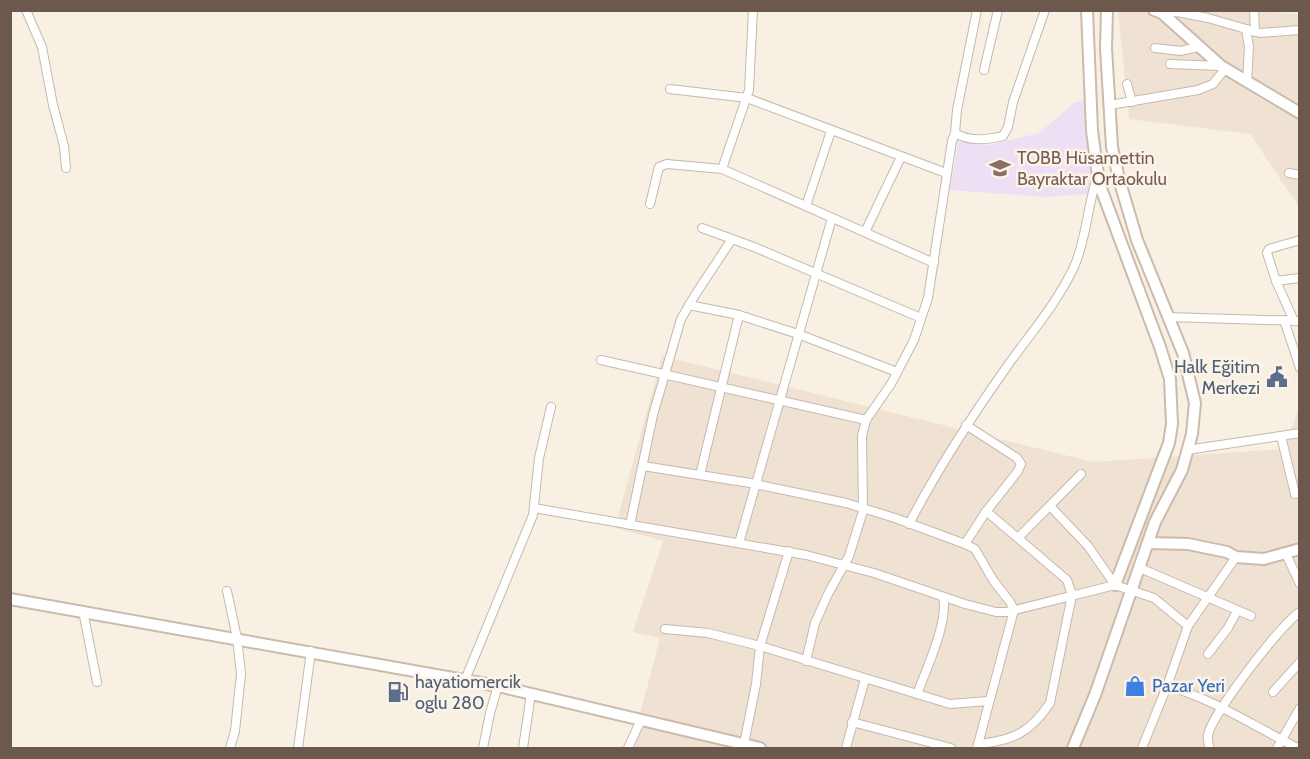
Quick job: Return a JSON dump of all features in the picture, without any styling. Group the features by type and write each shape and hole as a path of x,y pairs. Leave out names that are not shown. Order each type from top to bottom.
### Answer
{"main road":[{"path":"1087,10 1092,131 1098,174 1114,226 1160,347 1170,379 1172,405 1169,443 1115,585"},
{"path":"1073,748 1095,695 1155,522 1182,470 1192,434 1194,403 1183,353 1137,240 1119,179 1112,147 1106,48 1107,10"},
{"path":"1158,12 1223,67 1299,113"},
{"path":"1148,543 1188,544 1227,552 1236,557 1264,559 1299,549"},
{"path":"10,598 498,686 760,748"}],"street":[{"path":"26,10 42,47 53,105 64,146 66,168"},
{"path":"722,169 747,98 753,10"},
{"path":"806,661 815,623 849,556 863,508 862,436 866,420 897,372 914,340 928,298 946,173 952,141 956,133 957,110 977,10"},
{"path":"984,70 998,10"},
{"path":"956,133 959,136 981,140 1003,136 1008,127 1013,102 1046,10"},
{"path":"1254,10 1255,32"},
{"path":"1158,12 1209,14 1255,32 1299,30"},
{"path":"1246,29 1249,47 1247,82"},
{"path":"1155,48 1180,51 1199,47"},
{"path":"1110,105 1198,90 1213,84 1223,67 1170,64"},
{"path":"1127,84 1132,102"},
{"path":"670,89 747,98 946,173"},
{"path":"806,206 831,131"},
{"path":"865,232 901,157"},
{"path":"650,204 659,167 667,164 722,169 934,263"},
{"path":"1289,173 1299,175"},
{"path":"909,524 966,425 1057,299 1074,266 1082,242 1088,205 1098,174"},
{"path":"739,543 832,218"},
{"path":"702,228 921,318"},
{"path":"630,525 653,415 681,319 732,239"},
{"path":"1297,321 1271,269 1267,253 1269,249 1299,240"},
{"path":"1276,280 1299,278"},
{"path":"689,304 739,315 798,334 897,372"},
{"path":"700,475 739,315"},
{"path":"1168,317 1297,321"},
{"path":"1284,320 1299,368"},
{"path":"601,360 866,420"},
{"path":"465,680 525,538 534,508 539,458 551,406"},
{"path":"964,544 1021,464 966,425"},
{"path":"1187,450 1299,433"},
{"path":"1281,436 1295,494 1299,493"},
{"path":"644,466 756,484 846,503 975,549 1014,610 988,701 978,746 1018,736 1042,715 1050,703 1072,596 1067,580 986,511"},
{"path":"1018,538 1081,474"},
{"path":"1050,506 1088,546 1115,585"},
{"path":"534,508 789,551 844,564 996,612 1008,612 1115,585 1154,598 1188,626"},
{"path":"744,744 756,684 760,646 789,551"},
{"path":"1286,554 1299,584"},
{"path":"1142,748 1188,626 1236,557"},
{"path":"1140,568 1251,616"},
{"path":"226,591 237,638 242,674 231,748"},
{"path":"917,694 936,642 945,606 944,597"},
{"path":"83,611 97,682"},
{"path":"1208,654 1228,628 1237,611"},
{"path":"1209,748 1207,736 1221,708 1263,653 1299,612"},
{"path":"664,629 718,632 950,704 988,701"},
{"path":"298,748 311,651"},
{"path":"1273,692 1299,662"},
{"path":"846,748 865,679"},
{"path":"483,748 498,686"},
{"path":"1167,686 1184,690 1298,748"},
{"path":"523,748 531,694"},
{"path":"1277,748 1299,708"},
{"path":"628,748 641,720"},
{"path":"852,722 951,748"}],"shaded area":[{"path":"1251,10 1299,14 1299,207 1250,134 1129,119 1118,11"},
{"path":"1085,100 1088,108 1093,181 1090,194 1045,197 950,190 958,142 988,145 1039,133 1074,103"},
{"path":"662,356 1093,462 1284,449 1299,408 1299,748 631,748 660,638 633,632 663,541 615,528"}],"place":[{"name":"TOBB Hüsamettin Bayraktar Ortaokulu","path":"1000,168"},
{"name":"Halk Eğitim Merkezi","path":"1277,377"},
{"name":"Pazar Yeri","path":"1135,686"},
{"name":"hayatiomercik oglu 280","path":"398,692"}]}
